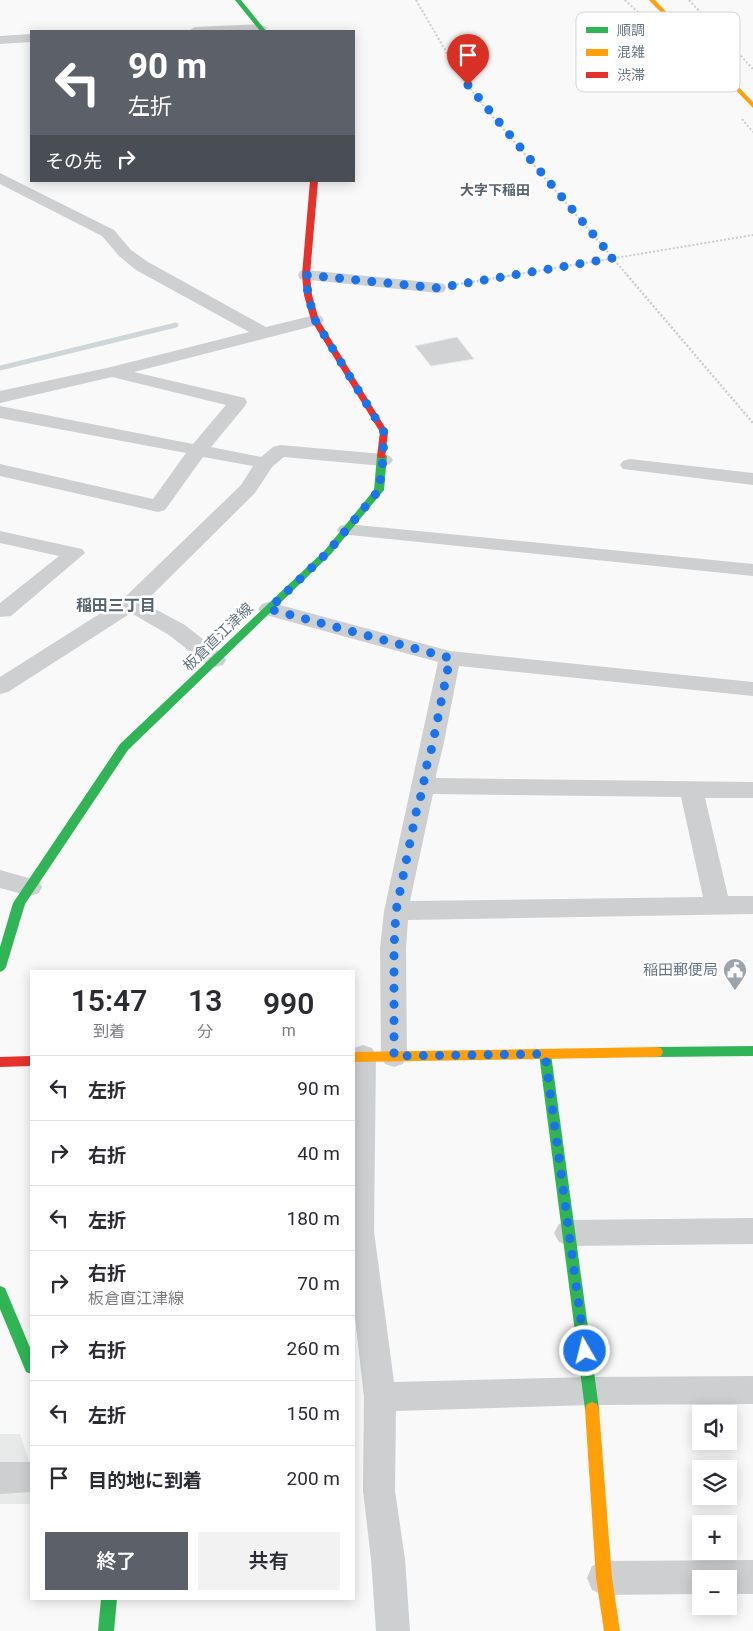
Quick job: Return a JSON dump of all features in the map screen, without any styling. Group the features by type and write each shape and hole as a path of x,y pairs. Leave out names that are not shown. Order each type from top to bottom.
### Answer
{"main road":[{"path":"238,0 261,30"},
{"path":"642,0 657,12"},
{"path":"652,0 663,12"},
{"path":"739,92 753,106"},
{"name":"板倉直江津線","path":"0,967 19,904 124,747 328,552 379,490 384,432 315,320 308,295 306,275 314,182"},
{"path":"358,1057 753,1051"},
{"path":"545,1054 591,1391 604,1578 612,1631"},
{"path":"0,1062 30,1061"},
{"path":"0,1292 30,1365"},
{"path":"106,1631 109,1600"}],"street":[{"path":"0,40 30,38"},
{"path":"0,178 108,233 125,253 142,266 262,332"},
{"path":"306,275 438,288"},
{"path":"0,397 112,372 262,332 315,320"},
{"path":"0,470 158,506 198,450 238,402 112,372"},
{"path":"0,412 265,463"},
{"path":"0,687 130,604 221,517 248,489 265,463 280,451 383,460"},
{"path":"630,465 753,480"},
{"path":"347,530 753,570"},
{"path":"0,537 74,553 4,611 0,610"},
{"path":"130,604 177,630 215,660"},
{"path":"269,609 450,658 753,689"},
{"path":"394,1056 396,911 450,658"},
{"path":"424,786 753,790"},
{"path":"691,789 716,904"},
{"path":"0,879 30,886"},
{"path":"396,911 753,904"},
{"path":"358,1057 359,1231 380,1397 379,1491 388,1559 393,1631"},
{"path":"569,1233 753,1230"},
{"path":"380,1397 591,1391 753,1390"},
{"path":"0,1478 30,1477"},
{"path":"604,1578 753,1578"}],"path":[{"path":"416,0 458,72 477,98 753,423"},
{"path":"689,0 700,12"},
{"path":"740,55 753,69"},
{"path":"438,288 753,235"}],"shaded area":[{"path":"0,1434 20,1434 30,1464 30,1504 0,1504"}],"building":[{"path":"457,337 474,359 431,366 415,346"}],"waterway":[{"path":"0,368 176,325"}],"traffic: fast":[{"path":"238,0 262,30"},
{"path":"0,967 19,903 124,747 328,552 379,490 382,456"},
{"path":"657,1052 753,1051"},
{"path":"545,1054 592,1409"},
{"path":"0,1292 30,1365"},
{"path":"106,1631 109,1600"}],"traffic: slow":[{"path":"652,0 663,12"},
{"path":"740,92 753,106"},
{"path":"355,1057 657,1052"},
{"path":"592,1409 604,1578 612,1631"}],"traffic: jam":[{"path":"314,182 306,275 308,295 315,320 384,432 382,456"},
{"path":"0,1062 30,1061"}],"place":[{"name":"稲田郵便局","path":"735,991"}],"district":[{"name":"大字下稲田","path":"495,190"},
{"name":"稲田三丁目","path":"116,605"}],"route":[{"path":"468,85 613,258 438,288 306,275 308,295 315,320 384,432 383,460 379,490 328,552 269,609 450,658 396,911 394,1056 545,1054 585,1351"}]}
